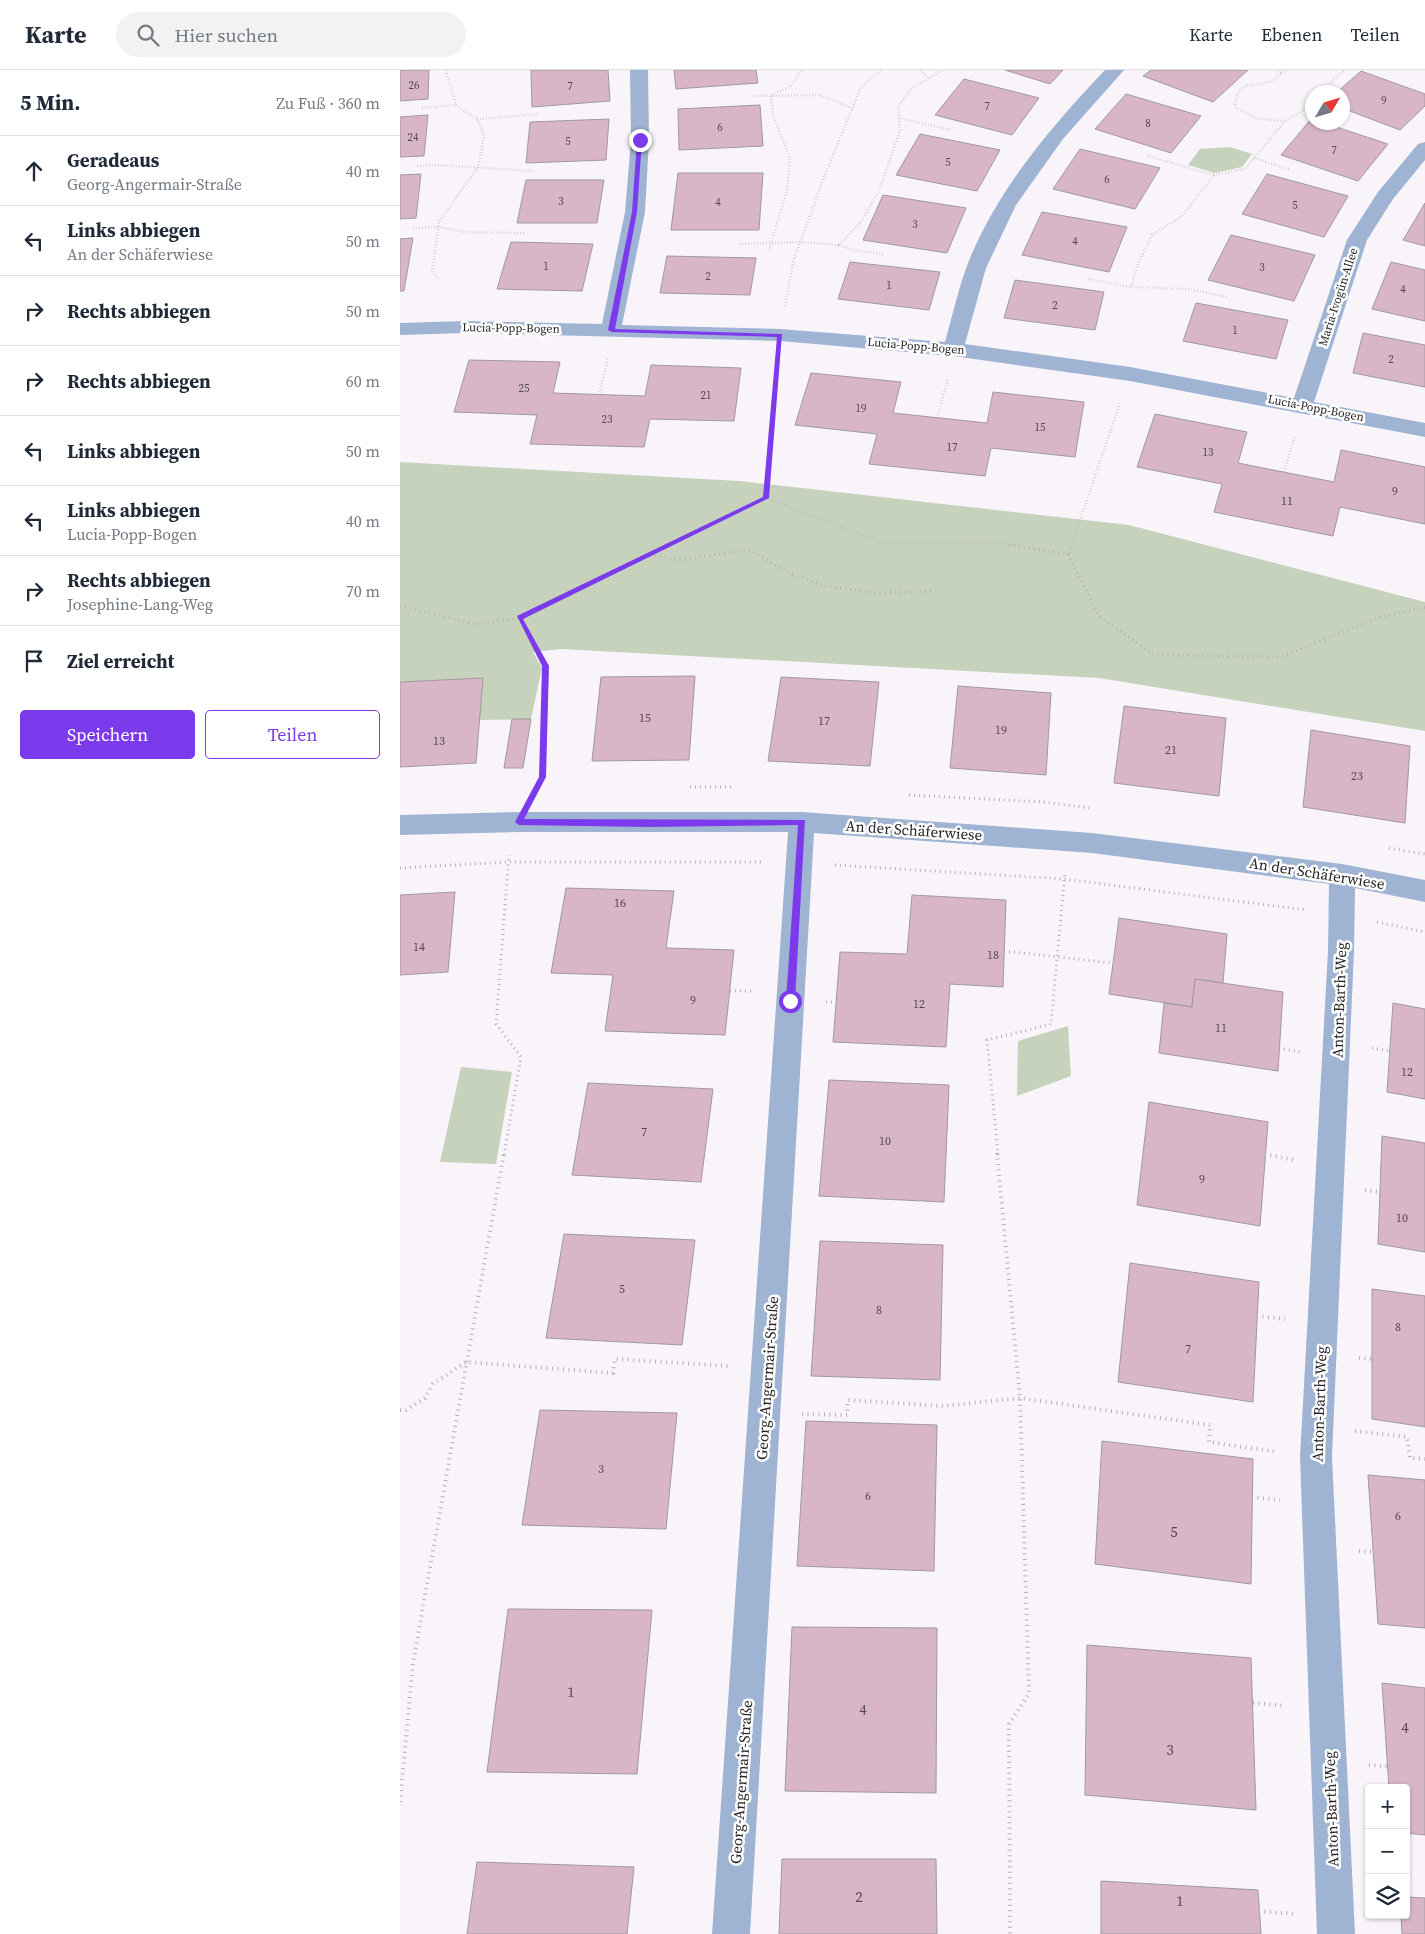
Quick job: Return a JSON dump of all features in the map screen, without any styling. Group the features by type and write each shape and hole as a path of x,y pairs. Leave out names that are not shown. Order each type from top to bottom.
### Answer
{"street":[{"path":"611,340 635,212 640,140 639,70"},
{"path":"953,349 980,256 1017,187 1067,121 1115,70"},
{"name":"Maria-Ivogün-Allee","path":"1302,405 1357,240 1385,196 1425,148"},
{"name":"Lucia-Popp-Bogen","path":"400,329 466,327 611,340 780,335 953,349 1130,374 1302,405 1425,430"},
{"name":"An der Schäferwiese","path":"400,825 519,822 648,824 802,822 1068,841 1342,875 1425,891"},
{"name":"Georg-Angermair-Straße","path":"732,1934 802,822"},
{"name":"Anton-Barth-Weg","path":"1336,1934 1316,1457 1342,915 1342,875"}],"path":[{"path":"438,278 432,272 439,222 478,168 484,136 477,119 456,104 446,70"},
{"path":"771,95 790,88 802,70"},
{"path":"766,498 780,335 793,262 861,87 881,70"},
{"path":"920,70 927,77"},
{"path":"839,245 860,223 879,191 900,131 898,106 912,88 927,77 943,70"},
{"path":"1274,70 1282,73"},
{"path":"1284,70 1270,82 1254,82 1242,87 1235,95 1235,107 1250,118 1264,122 1285,122"},
{"path":"1328,85 1344,70"},
{"path":"769,250 787,190 790,158 773,115 771,95"},
{"path":"752,96 820,95 852,108"},
{"path":"422,108 456,104"},
{"path":"1147,156 1214,175 1245,169 1285,122 1305,108"},
{"path":"477,119 539,114"},
{"path":"899,118 951,130"},
{"path":"1254,158 1291,170"},
{"path":"417,166 534,172"},
{"path":"1131,287 1138,264 1152,235 1182,216 1214,175"},
{"path":"413,228 438,227 466,232 524,233"},
{"path":"739,244 800,242 839,245 854,250 883,254"},
{"path":"1088,279 1131,287 1188,289 1227,297"},
{"path":"599,395 611,340"},
{"path":"937,418 950,373"},
{"path":"1122,396 1068,554 1100,616 1154,655 1280,657 1380,617 1425,607"},
{"path":"1284,472 1298,426"},
{"path":"400,606 475,624 519,618 766,498 880,542 1000,543 1068,554"},
{"path":"650,555 680,560 750,550 759,552 787,573 826,588 873,594 932,591"},
{"path":"400,1802 413,1663 521,1057 496,1024 507,862 519,822 543,777 545,666 519,618"},
{"path":"1010,1934 1009,1724 1029,1694 1020,1398 987,1040 1051,1024 1068,841"},
{"path":"400,868 507,862 799,863 1064,879 1342,915 1425,932"},
{"path":"1004,951 1113,963"},
{"path":"1279,1048 1290,1050"},
{"path":"1372,1048 1390,1051"},
{"path":"1265,1154 1277,1157"},
{"path":"1363,1190 1379,1192"},
{"path":"1257,1316 1271,1318"},
{"path":"1360,1358 1372,1359"},
{"path":"400,1410 406,1410 425,1398 433,1384 466,1362 613,1373 615,1359 715,1366"},
{"path":"806,1414 847,1415 848,1400 943,1406 1020,1398 1210,1425 1210,1442 1247,1448"},
{"path":"1361,1432 1407,1437 1410,1458 1425,1460"},
{"path":"1252,1497 1265,1498"},
{"path":"1359,1551 1374,1552"},
{"path":"1253,1703 1266,1704"},
{"path":"1370,1765 1387,1766"},
{"path":"1259,1911 1280,1913"}],"green space":[{"path":"1230,147 1252,154 1242,167 1215,173 1188,165 1200,149"},
{"path":"400,462 739,481 1129,525 1425,602 1425,731 1099,678 561,649 533,652 542,668 531,719 479,720 482,678 400,682"},
{"path":"1068,1026 1071,1076 1017,1096 1018,1041"},
{"path":"461,1067 512,1072 496,1164 440,1162"}],"building":[{"path":"400,70 429,70 428,99 400,101"},
{"path":"531,70 608,70 610,101 532,107"},
{"path":"674,70 756,70 758,83 676,89"},
{"path":"1005,70 1063,70 1050,84"},
{"path":"1151,70 1248,70 1213,102 1143,76"},
{"path":"1361,71 1425,94 1425,106 1400,130 1350,111 1350,85 1345,85"},
{"path":"964,79 1039,98 1012,135 935,115"},
{"path":"1126,94 1201,116 1171,153 1095,129"},
{"path":"760,105 763,146 679,150 678,109"},
{"path":"428,115 424,156 400,157 400,117"},
{"path":"609,119 606,160 526,163 530,122"},
{"path":"1305,126 1305,130 1345,130 1388,144 1358,181 1281,155"},
{"path":"920,134 1000,150 977,191 896,175"},
{"path":"1080,149 1160,168 1135,209 1053,189"},
{"path":"678,173 763,173 759,230 671,230"},
{"path":"421,174 416,218 400,219 400,175"},
{"path":"1267,174 1348,196 1324,237 1242,214"},
{"path":"526,180 604,180 597,223 517,223"},
{"path":"883,195 966,208 947,253 863,240"},
{"path":"1425,203 1425,246 1403,240"},
{"path":"1042,212 1127,227 1109,272 1022,255"},
{"path":"1231,235 1315,255 1294,301 1208,280"},
{"path":"413,238 404,291 400,291 400,239"},
{"path":"511,242 593,244 582,291 497,289"},
{"path":"667,256 756,258 750,295 660,293"},
{"path":"850,262 940,272 929,310 838,299"},
{"path":"1391,262 1425,270 1425,321 1372,309"},
{"path":"1015,280 1104,292 1095,330 1004,318"},
{"path":"1196,303 1288,320 1276,359 1183,341"},
{"path":"1363,333 1425,345 1425,387 1353,373"},
{"path":"469,360 560,362 553,393 645,396 651,365 741,368 734,421 650,419 644,447 530,444 537,415 454,412"},
{"path":"811,373 901,382 893,413 987,423 993,392 1084,402 1075,457 991,448 985,476 869,464 877,434 795,425"},
{"path":"1155,414 1247,432 1238,463 1334,482 1341,450 1425,467 1425,524 1340,507 1333,536 1214,512 1222,484 1137,467"},
{"path":"695,676 689,760 592,761 601,677"},
{"path":"781,677 879,682 870,766 768,761"},
{"path":"483,678 476,763 400,767 400,682"},
{"path":"958,686 1051,693 1046,775 950,768"},
{"path":"1124,706 1226,718 1219,796 1114,783"},
{"path":"512,719 531,719 523,768 504,768"},
{"path":"1311,730 1410,746 1405,823 1303,807"},
{"path":"566,888 674,891 666,948 734,950 725,1035 605,1031 613,975 551,973"},
{"path":"455,892 448,972 400,975 400,895"},
{"path":"912,895 1006,900 1003,987 950,984 946,1047 833,1042 840,952 907,954"},
{"path":"1119,918 1227,934 1223,983 1195,979 1192,1007 1109,994"},
{"path":"1195,979 1283,992 1278,1071 1159,1053 1164,1003 1192,1007"},
{"path":"1393,1003 1425,1009 1425,1099 1387,1092"},
{"path":"829,1080 949,1085 944,1202 819,1196"},
{"path":"588,1083 713,1089 701,1182 572,1175"},
{"path":"1149,1102 1268,1122 1260,1226 1137,1205"},
{"path":"1382,1136 1425,1143 1425,1252 1378,1244"},
{"path":"564,1234 695,1240 682,1345 546,1338"},
{"path":"820,1241 943,1245 940,1380 811,1376"},
{"path":"1130,1263 1259,1282 1253,1402 1118,1382"},
{"path":"1372,1289 1425,1296 1425,1427 1372,1419"},
{"path":"540,1410 677,1413 666,1529 522,1525"},
{"path":"806,1421 937,1425 934,1571 797,1566"},
{"path":"1102,1441 1253,1459 1251,1584 1095,1564"},
{"path":"1368,1475 1425,1480 1425,1628 1378,1624"},
{"path":"508,1609 652,1610 637,1774 487,1772"},
{"path":"792,1627 937,1628 936,1793 785,1791"},
{"path":"1087,1645 1251,1658 1256,1810 1085,1795"},
{"path":"1382,1683 1425,1688 1425,1835 1410,1833 1410,1784 1389,1784"},
{"path":"782,1859 936,1859 937,1934 779,1934"},
{"path":"477,1862 634,1867 627,1934 467,1934"},
{"path":"1101,1881 1258,1890 1261,1934 1101,1934"},
{"path":"1410,1897 1425,1898 1425,1934 1402,1934 1401,1919 1410,1919"}],"route":[{"path":"640,140 635,212 612,330 780,335 766,498 519,618 545,666 543,777 519,822 648,824 802,822 790,1001"}]}
